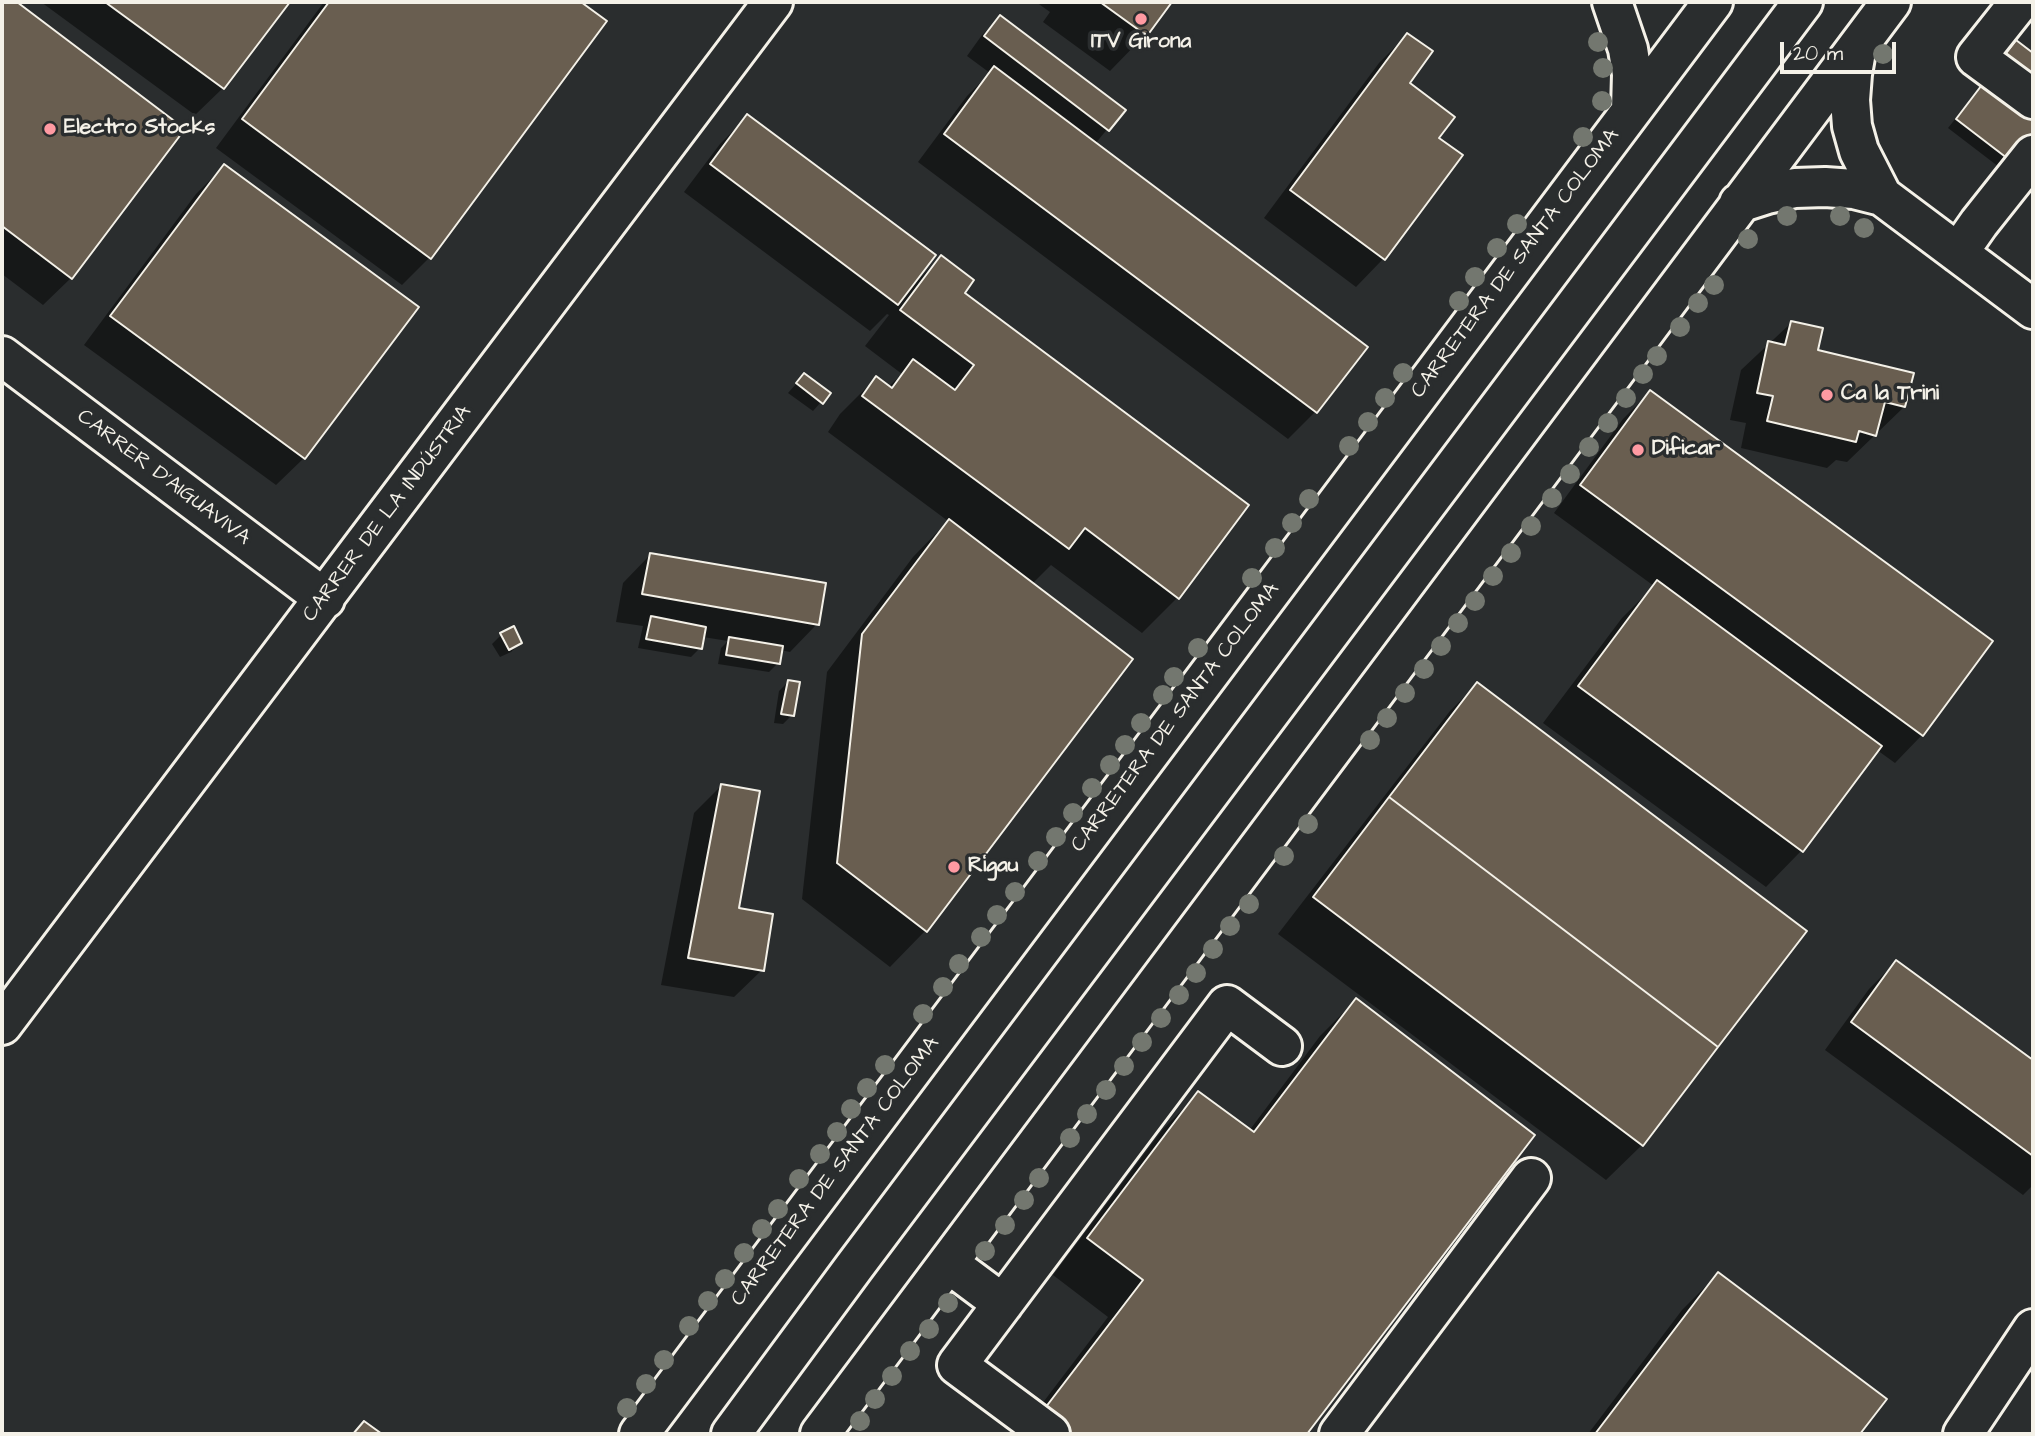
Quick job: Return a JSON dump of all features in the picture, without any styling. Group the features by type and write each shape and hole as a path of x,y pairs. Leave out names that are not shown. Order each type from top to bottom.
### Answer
{"street":[{"name":"CARRER DE LA INDÚSTRIA","path":"2,1025 773,2"},
{"path":"1612,2 1628,49 1632,74 1631,110"},
{"name":"CARRETERA DE SANTA COLOMA","path":"639,1434 1713,2"},
{"path":"731,1434 1804,2"},
{"path":"820,1434 1891,2"},
{"path":"2015,2 2018,4 1976,57 2033,99"},
{"path":"1857,49 1850,100 1853,126 1859,151 1882,196"},
{"path":"1958,253 2033,155"},
{"path":"1739,203 1767,194 1805,187 1854,189 1882,196 2033,309"},
{"name":"CARRER D'AIGUAVIVA","path":"2,356 325,599"},
{"path":"1050,1434 957,1365 1227,1005 1282,1046"},
{"path":"1339,1434 1531,1178"},
{"path":"948,1263 1003,1304"},
{"path":"1963,1434 2028,1348"}],"building":[{"path":"2,2 17,2 185,129 72,279 2,226"},
{"path":"105,2 290,2 224,89"},
{"path":"329,2 581,2 607,21 431,259 242,119"},
{"name":"ITV Girona","path":"1100,2 1172,2 1147,36"},
{"path":"1000,15 1126,110 1109,131 984,36"},
{"path":"1407,33 1433,51 1410,83 1455,117 1439,138 1463,155 1385,260 1290,190"},
{"path":"2016,40 2033,53 2033,178 1956,119"},
{"path":"994,66 1368,347 1317,413 944,134"},
{"path":"747,114 936,255 898,305 710,164"},
{"path":"224,164 419,307 305,459 110,316"},
{"path":"941,255 974,280 965,293 1249,505 1179,599 1085,528 1069,549 862,396 876,376 892,388 913,359 955,390 974,365 900,310"},
{"path":"1791,321 1823,328 1818,350 1914,373 1905,407 1885,402 1876,436 1859,431 1856,442 1767,421 1773,396 1757,393 1768,341 1785,345"},
{"path":"804,373 831,393 823,404 796,383"},
{"path":"1650,390 1993,641 1923,736 1580,485"},
{"path":"949,519 1133,659 927,932 837,863 862,634"},
{"path":"650,553 826,583 819,625 642,594"},
{"path":"1657,580 1882,746 1803,852 1578,686"},
{"path":"651,616 706,627 702,649 646,639"},
{"path":"514,626 522,643 509,650 500,633"},
{"path":"729,637 783,646 780,664 726,655"},
{"path":"788,680 800,682 794,716 781,714"},
{"path":"1477,682 1807,931 1718,1047 1389,797"},
{"path":"721,784 760,791 739,908 773,914 764,971 688,958"},
{"path":"1389,797 1718,1047 1643,1146 1313,897"},
{"path":"1896,960 2033,1060 2033,1156 1851,1022"},
{"path":"1356,998 1535,1135 1307,1434 1071,1434 1042,1412 1143,1280 1087,1238 1198,1091 1254,1132"},
{"path":"1718,1272 1887,1399 1860,1434 1595,1434"},
{"path":"364,1421 382,1434 353,1434"}],"place":[{"name":"ITV Girona","path":"1141,19"},
{"name":"Electro Stocks","path":"50,129"},
{"name":"Ca la Trini","path":"1827,395"},
{"name":"Dificar","path":"1638,450"},
{"name":"Rigau","path":"954,867"}]}
